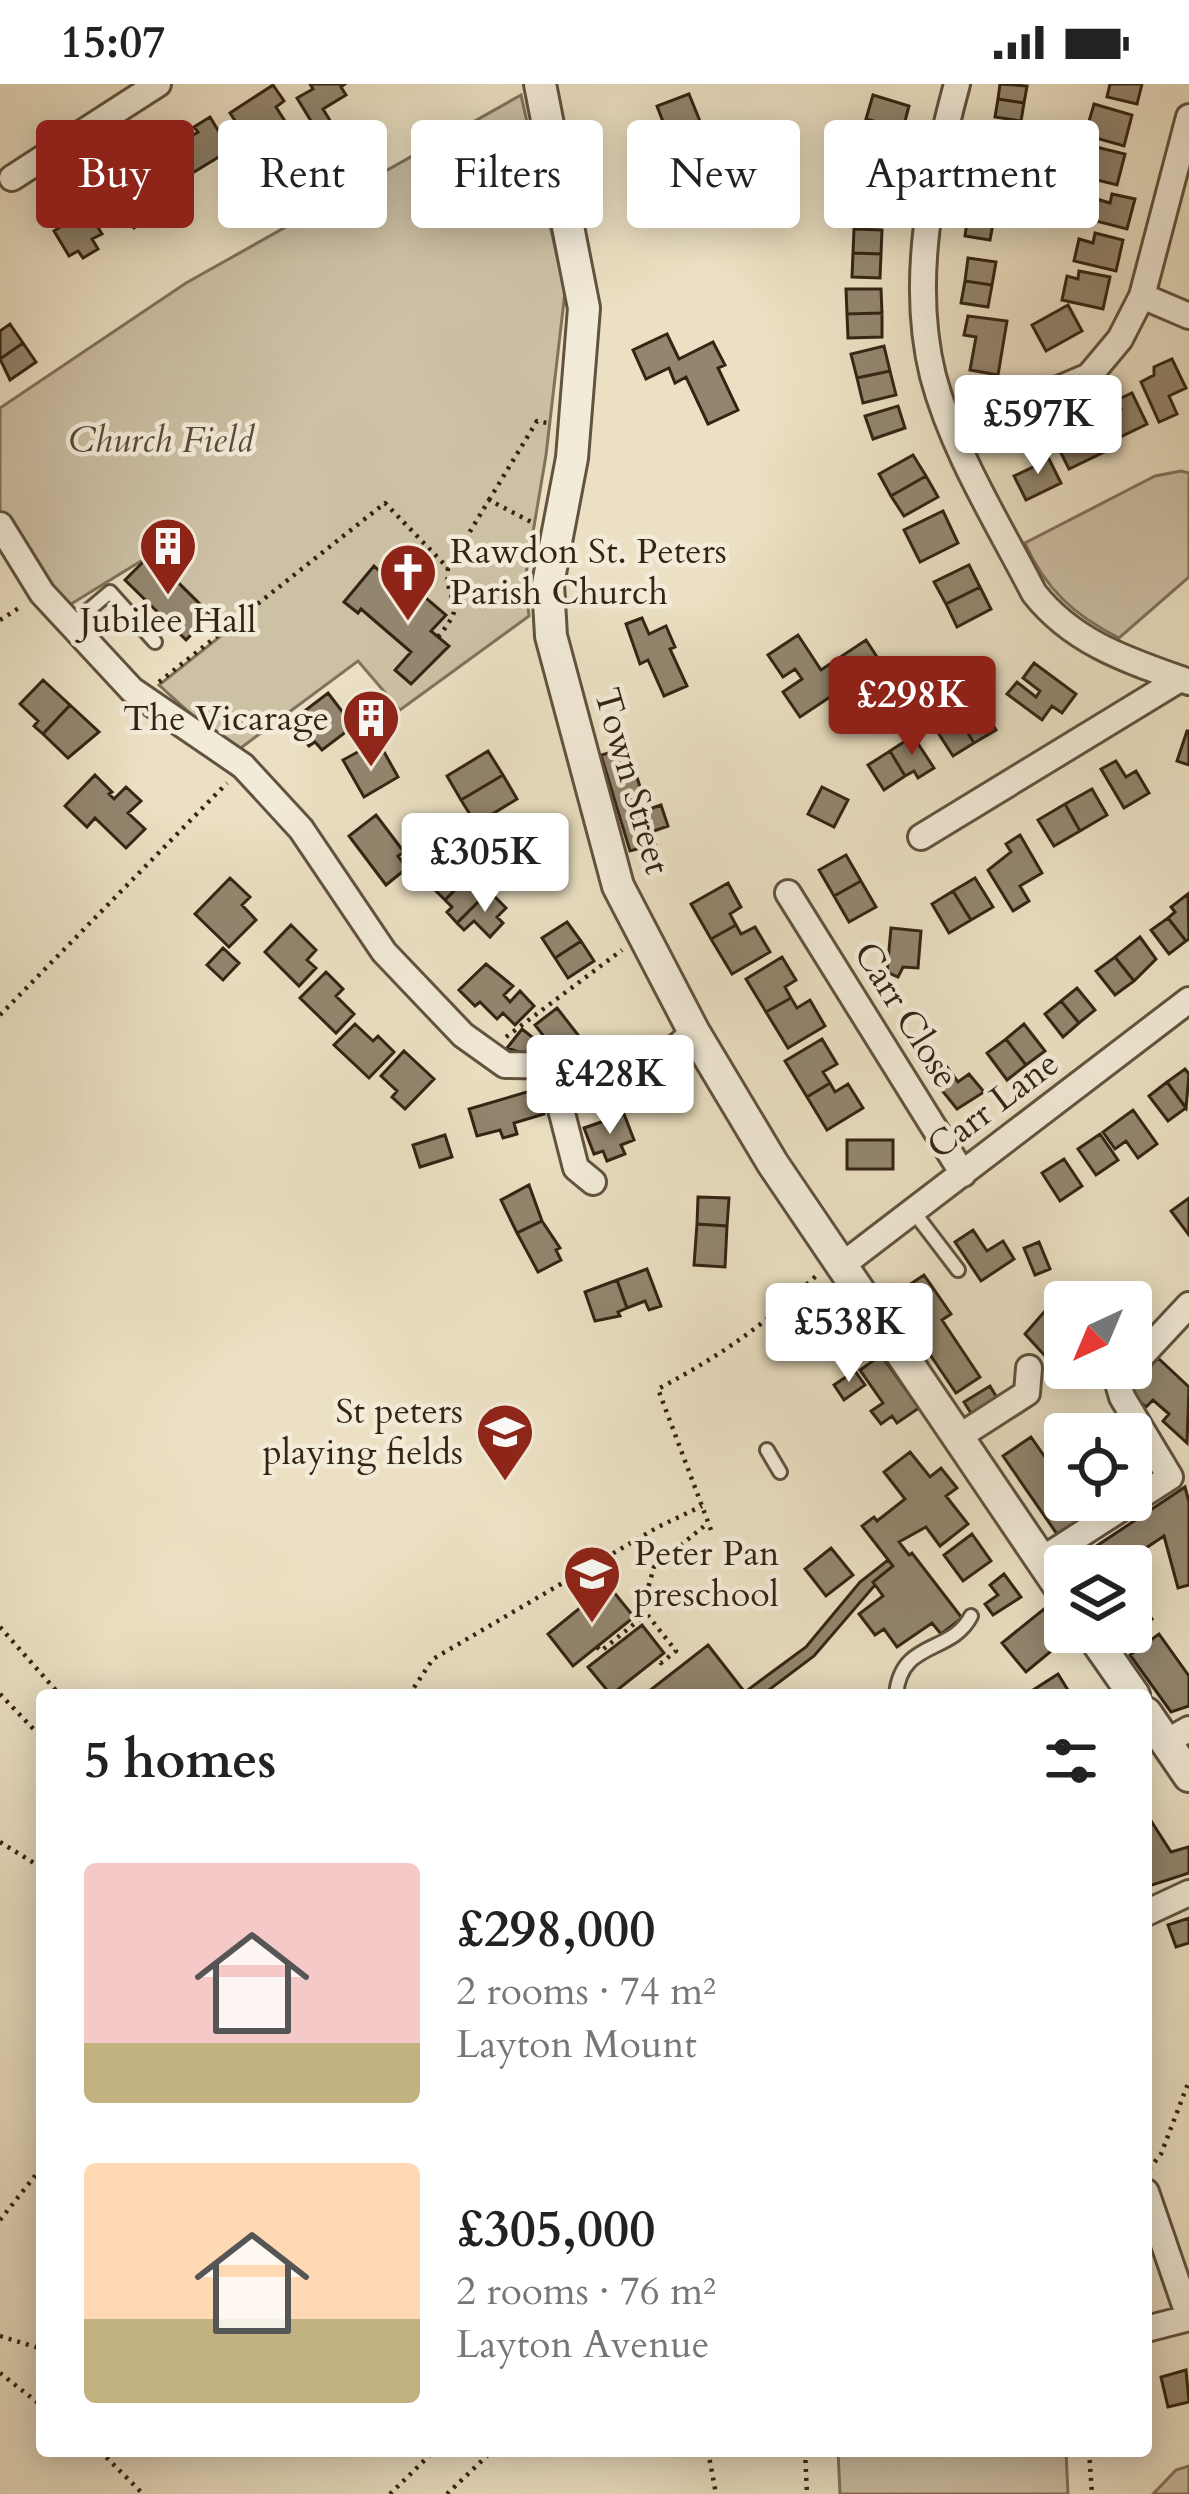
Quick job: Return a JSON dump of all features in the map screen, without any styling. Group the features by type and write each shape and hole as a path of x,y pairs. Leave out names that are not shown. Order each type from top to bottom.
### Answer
{"street":[{"path":"12,178 158,84"},
{"name":"Town Street","path":"540,84 584,308 575,426 548,584 551,636 618,886 694,1031 772,1164 1044,1564"},
{"path":"957,84 936,168 922,271 933,375 952,434 1034,593 1049,613 1099,649 1184,680"},
{"path":"952,434 1089,376 1120,339 1142,296 1189,117"},
{"path":"1142,296 1189,316"},
{"path":"0,525 42,593 70,626 141,696 243,766 301,829 384,952 463,1035 505,1065 624,1067 665,1057 694,1031"},
{"path":"922,837 1184,680"},
{"name":"Carr Close","path":"788,893 963,1174"},
{"name":"Carr Lane","path":"838,1262 963,1174 1189,1000"},
{"path":"550,1066 576,1168 593,1181"},
{"path":"1152,1344 1189,1305"},
{"path":"957,1438 1027,1393 1029,1368"},
{"path":"1041,1560 1170,1478 1120,1389"},
{"path":"1105,1653 1130,1689"},
{"path":"1152,1717 1178,1736 1189,1776"},
{"path":"1152,1909 1189,1893"},
{"path":"1152,2209 1189,2317 1152,2328"}],"lane":[{"path":"70,626 110,592 155,642"},
{"path":"913,1210 958,1270"},
{"path":"797,1331 860,1294"},
{"path":"767,1450 780,1472"},
{"path":"897,1689 912,1658 949,1639 971,1616"}],"path":[{"path":"438,637 458,607 447,580 448,568 537,422 575,426"},
{"path":"489,500 525,517"},
{"path":"141,696 385,503 448,568"},
{"path":"0,1015 243,766"},
{"path":"487,1051 643,935"},
{"path":"597,1647 601,1652 639,1620 660,1566 710,1527 658,1389 729,1350 838,1262"},
{"path":"413,1689 434,1659 702,1506"},
{"path":"642,1608 676,1651 662,1663 658,1658"},
{"path":"0,1627 55,1689"},
{"path":"0,1694 36,1732"},
{"path":"0,1842 36,1864"},
{"path":"1152,2165 1161,2154 1189,2081"},
{"path":"0,2220 36,2175"},
{"path":"0,2336 36,2347"},
{"path":"0,2372 36,2401"},
{"path":"106,2457 143,2494"},
{"path":"390,2494 428,2457"},
{"path":"447,2494 486,2457"},
{"path":"709,2457 716,2494"},
{"path":"805,2457 807,2494"},
{"path":"1089,2457 1092,2494"}],"green space":[{"path":"521,95 527,120 476,120"},
{"name":"Church Field","path":"411,157 411,228 551,228 565,292 546,455 525,580 529,616 400,710 358,661 234,753 159,685 227,631 151,555 58,612 0,525 0,408 186,283 284,228 387,228 387,170"},
{"path":"1189,473 1189,577 1119,638 1063,600 1025,543 1155,476"},
{"path":"838,2457 1066,2457 1068,2494 840,2494"},
{"path":"1189,2466 1189,2494 1153,2494 1176,2470"}],"building":[{"path":"310,84 345,84 341,87 346,95 323,109 330,120 310,120 297,98 313,89"},
{"path":"1000,84 1027,86 1024,103 998,99"},
{"path":"1110,84 1142,84 1137,104 1107,97"},
{"path":"273,85 284,101 276,107 284,120 235,120 230,113"},
{"path":"689,94 700,120 662,120 657,106"},
{"path":"873,95 909,106 905,120 866,119"},
{"path":"998,99 1024,103 1021,120 995,117"},
{"path":"1094,104 1132,115 1124,146 1099,139 1099,120 1089,120"},
{"path":"210,117 218,130 218,157 194,172 194,134 198,132 194,127"},
{"path":"1099,148 1125,154 1117,185 1099,180"},
{"path":"1112,194 1135,199 1127,229 1099,222 1099,200 1110,203"},
{"path":"98,228 102,234 92,239 98,249 83,258 78,251 69,256 54,231"},
{"path":"966,228 992,228 990,240 965,236"},
{"path":"854,229 882,230 881,254 853,253"},
{"path":"1095,233 1123,240 1116,271 1074,261 1079,239 1093,243"},
{"path":"853,253 881,254 880,278 852,277"},
{"path":"968,258 996,262 992,285 965,281"},
{"path":"1079,271 1110,277 1103,309 1062,300 1067,276 1078,279"},
{"path":"965,281 992,285 988,307 961,303"},
{"path":"846,289 881,289 882,313 847,314"},
{"path":"1068,305 1082,331 1046,351 1032,325"},
{"path":"882,313 882,337 848,338 847,314"},
{"path":"968,316 1007,321 998,375 970,370 976,337 964,335"},
{"path":"10,324 23,343 0,359 0,331"},
{"path":"667,334 679,359 713,342 725,365 718,368 738,410 708,424 686,377 675,383 669,368 646,379 633,350"},
{"path":"23,343 36,362 10,380 0,359"},
{"path":"884,346 890,371 857,378 851,354"},
{"path":"1172,359 1186,388 1169,396 1177,414 1159,422 1141,382 1154,375 1154,367"},
{"path":"890,371 896,395 863,403 857,378"},
{"path":"1132,393 1147,424 1114,440 1103,418 1121,409 1117,400"},
{"path":"898,406 905,428 873,439 865,416"},
{"path":"1088,420 1104,452 1069,469 1057,445 1078,435 1074,427"},
{"path":"1045,451 1061,483 1026,500 1014,476 1035,466 1031,458"},
{"path":"913,455 926,476 891,496 879,474"},
{"path":"926,476 938,497 904,516 891,496"},
{"path":"943,511 958,543 920,562 904,530"},
{"name":"Jubilee Hall","path":"150,555 211,615 186,640 125,580"},
{"path":"969,565 980,587 946,604 934,582"},
{"name":"Rawdon St. Peters Parish Church","path":"374,566 386,577 393,570 446,615 431,631 449,646 411,684 395,670 411,652 361,609 358,613 344,602"},
{"path":"980,587 991,609 957,627 946,604"},
{"path":"642,618 649,634 666,626 675,647 670,649 687,686 664,696 648,660 640,664 626,624"},
{"path":"798,635 821,670 866,640 881,663 800,717 783,692 802,679 795,669 783,677 768,655"},
{"path":"1034,663 1076,694 1062,713 1052,706 1042,720 1007,694 1017,682 1036,697 1040,691 1023,678"},
{"path":"43,680 70,705 43,734 34,726 38,721 20,704"},
{"path":"328,693 344,714 354,707 363,719 322,750 315,742 309,746 299,733 307,727 298,716"},
{"path":"979,701 996,730 974,743 957,715"},
{"path":"70,705 99,732 68,758 43,734"},
{"path":"957,715 974,743 953,756 935,728"},
{"path":"1189,731 1189,765 1177,761"},
{"path":"913,736 934,768 918,778 914,771 905,776 890,751"},
{"name":"The Vicarage","path":"378,741 398,777 364,797 343,760"},
{"path":"620,750 625,766 633,764 647,810 661,805 668,826 651,832 655,844 630,851 601,755"},
{"path":"488,751 503,775 461,800 447,776"},
{"path":"890,751 905,776 884,790 868,765"},
{"path":"1116,761 1126,777 1136,771 1149,793 1124,808 1101,769"},
{"path":"95,775 114,799 126,787 141,801 128,813 145,829 126,848 95,818 87,827 65,806"},
{"path":"503,775 517,799 476,824 461,800"},
{"path":"822,787 848,800 834,827 808,814"},
{"path":"1092,789 1107,815 1080,831 1065,804"},
{"path":"1065,804 1080,831 1054,846 1038,820"},
{"path":"376,815 404,852 398,856 407,868 386,885 349,836"},
{"path":"1020,835 1042,873 1020,886 1029,901 1013,911 988,870 1011,852 1006,844"},
{"path":"450,852 472,873 445,900 432,887 446,873 438,864"},
{"path":"846,855 861,881 834,896 819,870"},
{"path":"472,873 489,891 457,923 447,912 452,907 445,900"},
{"path":"230,878 250,897 242,905 256,920 229,947 195,914"},
{"path":"975,878 993,907 971,920 953,891"},
{"path":"861,881 876,907 849,922 834,896"},
{"path":"728,883 741,907 730,914 736,925 711,939 691,904"},
{"path":"489,891 506,908 497,917 503,923 490,937 474,921 464,930 457,923"},
{"path":"953,891 971,920 949,933 932,904"},
{"path":"1188,894 1186,941 1168,918 1175,912 1171,907"},
{"path":"1168,918 1186,941 1169,954 1151,930"},
{"path":"567,922 581,941 555,958 542,938"},
{"path":"291,925 316,950 307,960 316,968 299,986 265,952"},
{"path":"736,925 741,934 755,927 770,952 732,974 711,939"},
{"path":"891,928 921,931 918,968 903,967 898,977 887,972"},
{"path":"1140,937 1156,959 1134,981 1115,957"},
{"path":"581,941 594,961 568,978 555,958"},
{"path":"223,948 239,963 223,980 207,965"},
{"path":"782,957 796,980 785,987 791,998 766,1012 746,979"},
{"path":"1115,957 1134,981 1115,995 1096,971"},
{"path":"486,964 513,986 504,995 510,1002 520,991 534,1006 515,1025 503,1013 497,1019 480,1002 475,1006 459,990"},
{"path":"326,972 343,989 336,996 354,1014 336,1033 300,998"},
{"path":"1077,988 1095,1010 1079,1023 1061,1001"},
{"path":"791,998 797,1008 810,1000 825,1026 788,1048 766,1012"},
{"path":"1061,1001 1079,1023 1063,1037 1045,1014"},
{"path":"557,1008 582,1040 560,1057 535,1025"},
{"path":"355,1024 373,1041 378,1036 394,1052 369,1078 334,1045"},
{"path":"1024,1024 1045,1051 1026,1065 1006,1039"},
{"path":"522,1029 541,1044 532,1056 507,1048"},
{"path":"822,1039 837,1064 823,1072 830,1083 807,1097 785,1061"},
{"path":"1006,1039 1026,1065 1007,1080 987,1053"},
{"path":"404,1051 434,1079 405,1109 392,1097 397,1091 381,1076"},
{"path":"946,1066 958,1082 969,1074 984,1092 957,1109 932,1078"},
{"path":"1185,1069 1189,1074 1186,1108 1167,1082"},
{"path":"1167,1082 1186,1108 1168,1121 1149,1096"},
{"path":"830,1083 835,1092 848,1084 863,1108 827,1130 807,1097"},
{"path":"537,1089 544,1114 514,1123 517,1134 503,1138 500,1130 477,1136 469,1109"},
{"path":"1133,1110 1157,1144 1138,1158 1126,1141 1115,1149 1103,1132"},
{"path":"624,1114 634,1140 621,1145 625,1154 607,1161 603,1151 594,1154 584,1128"},
{"path":"1100,1134 1118,1160 1096,1175 1078,1149"},
{"path":"445,1135 452,1157 420,1167 413,1145"},
{"path":"847,1140 893,1140 893,1169 847,1169"},
{"path":"1064,1159 1082,1186 1060,1201 1042,1173"},
{"path":"529,1185 542,1221 517,1233 501,1200"},
{"path":"698,1197 729,1198 727,1226 697,1224"},
{"path":"1189,1198 1189,1235 1171,1211"},
{"path":"542,1221 560,1248 556,1250 561,1260 538,1272 517,1233"},
{"path":"697,1224 727,1226 725,1267 694,1265"},
{"path":"973,1230 987,1251 1003,1241 1014,1259 981,1281 955,1242"},
{"path":"1039,1242 1050,1269 1035,1275 1024,1248"},
{"path":"647,1269 661,1306 649,1310 645,1301 627,1308 617,1280"},
{"path":"924,1275 951,1314 942,1320 980,1377 956,1393 891,1297"},
{"path":"617,1280 627,1308 618,1312 620,1316 595,1321 585,1292"},
{"path":"1044,1312 1044,1355 1025,1334"},
{"path":"881,1355 919,1408 897,1423 892,1416 881,1424 871,1411 883,1403 860,1370"},
{"path":"1158,1358 1189,1387 1187,1443 1163,1421 1169,1414 1153,1400 1146,1407 1128,1391 1152,1389 1152,1365"},
{"path":"855,1371 865,1385 844,1400 834,1385"},
{"path":"990,1386 1000,1403 974,1418 964,1402"},
{"path":"1031,1437 1044,1456 1044,1515 1003,1456"},
{"path":"910,1452 930,1477 941,1468 957,1488 946,1496 968,1524 940,1546 926,1527 899,1542 962,1618 941,1634 932,1623 897,1647 884,1629 875,1635 859,1614 883,1596 873,1582 893,1566 862,1526 874,1517 877,1521 905,1499 884,1472"},
{"path":"1185,1487 1189,1585 1178,1588 1164,1536 1150,1545 1098,1545 1134,1521 1152,1521 1152,1509"},
{"path":"1048,1521 1083,1521 1059,1537"},
{"path":"972,1534 991,1561 963,1581 944,1555"},
{"path":"831,1548 853,1575 826,1596 805,1569"},
{"path":"888,1560 893,1566 873,1582 814,1656 770,1689 749,1689 806,1647 860,1582"},
{"path":"1004,1574 1021,1597 993,1615 985,1604 998,1595 990,1585"},
{"path":"608,1585 634,1617 573,1666 548,1634"},
{"path":"1044,1609 1044,1653 1049,1653 1026,1672 1002,1643"},
{"path":"642,1625 664,1653 619,1689 606,1689 588,1667"},
{"path":"1159,1634 1189,1676 1189,1706 1171,1712 1130,1655 1152,1653 1152,1639"},
{"path":"708,1645 742,1689 652,1689"},
{"path":"1058,1674 1067,1689 1035,1689"},
{"path":"1152,1822 1171,1852 1188,1847 1189,1873 1152,1885"},
{"path":"1189,1918 1189,1943 1176,1947 1168,1925"},
{"path":"1186,2370 1189,2402 1168,2407 1161,2377"}],"place":[{"name":"Jubilee Hall","path":"168,597"},
{"name":"Rawdon St. Peters Parish Church","path":"408,623"},
{"name":"The Vicarage","path":"371,769"},
{"name":"St peters playing fields","path":"505,1483"},
{"name":"Peter Pan preschool","path":"592,1625"}]}
